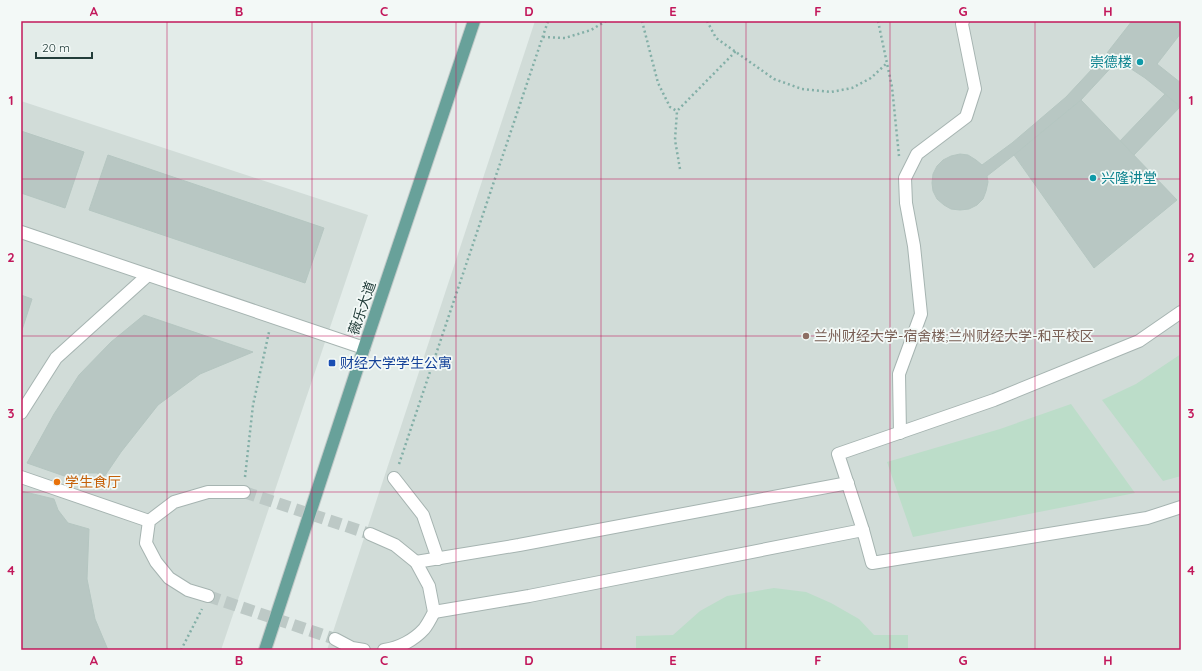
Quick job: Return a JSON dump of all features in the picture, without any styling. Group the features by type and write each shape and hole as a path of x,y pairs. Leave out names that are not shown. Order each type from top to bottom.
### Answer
{"main road":[{"name":"薇乐大道","path":"265,650 364,348 474,21"}],"street":[{"path":"900,433 899,374 921,314 914,246 906,203 905,178 917,154 966,118 975,89 962,24 963,21"},
{"path":"21,232 364,348"},
{"path":"21,413 56,358 148,275"},
{"path":"1179,512 872,563 863,530 838,454 994,400 1139,341 1181,312"},
{"path":"21,477 150,520"},
{"path":"394,478 423,515 438,559"},
{"path":"416,562 848,483"},
{"path":"208,596 188,590 170,578 156,562 146,543 150,520 174,502 208,492 244,492"},
{"path":"434,612 529,596 863,530"},
{"path":"370,534 396,544 416,562 429,586 434,612 424,629 409,642 384,650"},
{"path":"335,639 352,648 364,650"}],"path":[{"path":"394,478 548,21"},
{"path":"543,37 565,38 591,30 606,21"},
{"path":"642,21 658,84 670,107 677,111"},
{"path":"707,21 716,38 774,79 802,89 831,92 852,88 871,78 887,63"},
{"path":"878,21 892,87 898,150 905,178"},
{"path":"680,169 675,140 677,111 736,51"},
{"path":"244,492 253,405 272,317"},
{"path":"181,650 208,596"}],"shaded area":[{"name":"兰州财经大学-宿舍楼;兰州财经大学-和平校区","path":"535,21 1181,21 1181,650 327,650"},
{"path":"21,101 368,215 221,650 21,650"}],"green space":[{"path":"1181,354 1181,476 1163,481 1102,400 1136,384"},
{"path":"1071,404 1135,493 913,537 887,462 1000,429"},
{"path":"774,588 806,592 831,603 859,619 874,635 908,635 908,650 636,650 636,636 673,635 700,611 727,596"},
{"path":"461,648 618,649 618,650 461,650"}],"building":[{"name":"崇德楼","path":"1132,21 1181,21 1181,33 1157,64 1181,83 1181,107 1145,78 1107,53"},
{"path":"1107,53 1118,60 1081,100 987,176 988,182 986,191 983,199 977,205 969,209 951,209 937,199 933,191 933,174 937,166 943,160 960,154 968,155 982,165 1012,143 1066,97"},
{"path":"1165,94 1180,107 1134,155 1120,141"},
{"name":"兴隆讲堂","path":"1081,100 1177,200 1094,268 1014,155"},
{"path":"21,131 84,152 65,208 21,193"},
{"path":"108,155 324,228 305,283 89,210"},
{"path":"21,295 32,299 21,333"},
{"path":"144,315 253,352 200,374 158,405 121,452 104,477 97,473 86,473 70,478 27,463 54,414 79,375 111,342"},
{"path":"21,491 54,499 58,510 68,523 89,529 87,579 95,619 108,650 21,650"}],"tunnel":[{"path":"244,492 370,534"},
{"path":"208,596 335,639"}],"place":[{"name":"崇德楼","path":"1140,62"},
{"name":"兴隆讲堂","path":"1093,178"},
{"name":"兰州财经大学-宿舍楼;兰州财经大学-和平校区","path":"806,336"},
{"name":"财经大学学生公寓","path":"332,363"},
{"name":"学生食厅","path":"57,482"}]}
